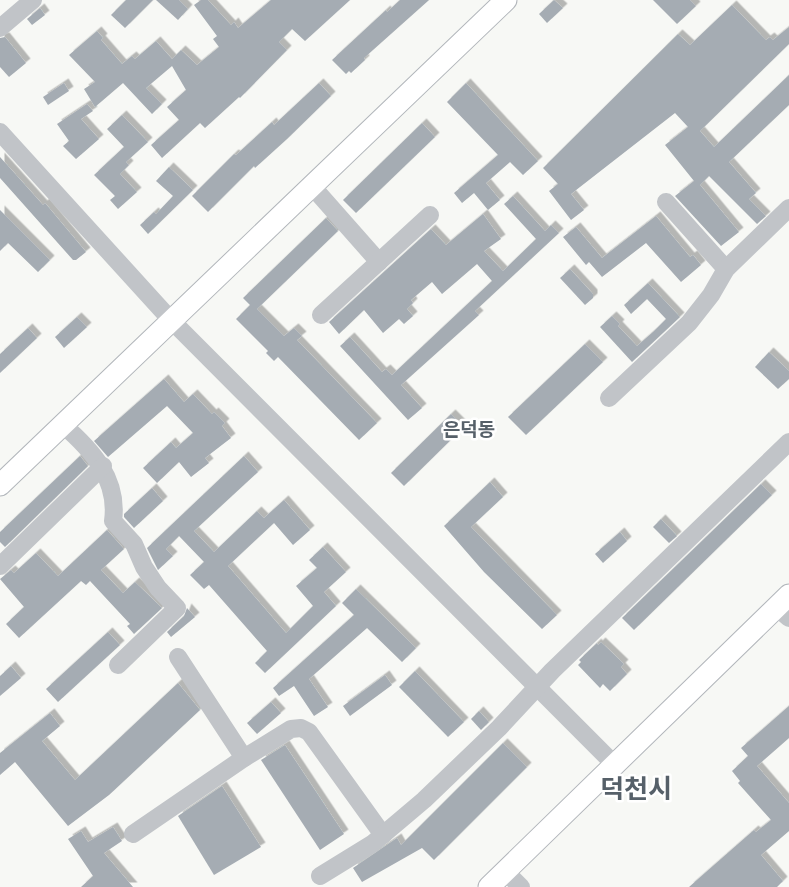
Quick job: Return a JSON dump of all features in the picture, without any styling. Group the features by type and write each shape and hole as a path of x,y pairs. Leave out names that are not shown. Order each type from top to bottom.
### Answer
{"main road":[{"path":"0,485 170,319 506,0"},
{"path":"489,887 615,765 785,607"}],"street":[{"path":"0,28 33,0"},
{"path":"0,132 170,319 615,765"},
{"path":"311,185 379,262"},
{"path":"666,202 726,269"},
{"path":"609,398 688,323 711,295 726,269 789,208"},
{"path":"321,315 430,215"},
{"path":"62,424 77,437 103,466 115,508 113,521 134,544 144,567 158,588 177,608 118,665"},
{"path":"320,876 383,835 444,781 499,728 537,687 789,442"},
{"path":"0,566 103,466"},
{"path":"178,657 244,758"},
{"path":"133,834 244,758 291,729 301,728 309,732 383,835"},
{"path":"506,872 520,887"}],"building":[{"path":"126,0 153,0 125,28 111,15"},
{"path":"156,0 179,0 188,9 178,20"},
{"path":"201,0 208,0 231,25 234,22 238,28 271,0 350,0 305,41 292,29 279,42 287,50 240,98 205,128 200,123 162,158 151,145 179,120 167,107 186,90 172,66 146,88 162,104 152,114 123,83 95,107 84,89 95,82 69,55 97,31 103,38 101,40 122,64 132,56 135,59 156,41 172,59 181,50 197,65 219,47 213,39 217,36 194,5"},
{"path":"400,0 429,0 364,58 365,60 351,73 349,71 346,74 332,60 386,10 387,12"},
{"path":"554,0 563,8 547,23 539,14"},
{"path":"653,0 690,0 696,6 677,24"},
{"path":"732,5 766,40 770,37 773,40 789,27 789,44 700,131 714,147 789,75 789,105 729,162 756,193 749,199 766,216 757,224 709,176 700,185 739,232 721,246 675,196 694,181 665,145 688,127 675,113 571,194 584,210 571,220 549,191 558,184 543,168 678,34 690,45"},
{"path":"40,8 45,15 32,25 27,19"},
{"path":"5,37 26,63 9,77 0,67 0,38"},
{"path":"64,83 69,91 48,105 43,97"},
{"path":"319,83 331,96 255,168 254,166 208,212 192,196 234,154 236,155 272,122 274,125"},
{"path":"466,83 538,161 523,175 510,162 486,183 500,200 488,210 474,193 462,203 454,193 498,155 447,102"},
{"path":"87,104 93,111 81,119 99,139 76,159 63,146 69,141 57,124"},
{"path":"122,115 148,142 126,162 129,165 120,174 137,192 118,209 110,200 115,196 94,175 124,147 107,129"},
{"path":"422,123 435,137 356,213 343,200"},
{"path":"0,157 43,205 45,203 86,252 76,260 73,260 0,178"},
{"path":"169,167 193,190 148,234 140,225 154,212 156,214 173,196 156,181"},
{"path":"513,196 545,231 551,225 559,233 475,311 479,315 401,385 422,408 408,420 340,346 350,337 382,372 386,369 392,375 492,281 477,264 442,294 432,282 411,300 413,303 407,309 413,316 404,324 399,319 383,333 364,310 339,334 329,322 431,229 446,245 483,214 501,239 484,251 503,271 536,239 504,204"},
{"path":"0,210 50,260 38,272 8,243 0,251"},
{"path":"656,216 690,257 693,255 701,265 681,282 646,243 602,277 589,262 586,265 563,237 576,227 602,258"},
{"path":"326,218 338,231 257,309 284,336 294,328 302,336 297,340 377,423 359,440 278,357 274,361 266,353 268,351 236,319 250,305 243,298"},
{"path":"570,269 593,294 593,298 585,305 560,278"},
{"path":"648,283 680,317 632,362 600,327 612,316 620,324 618,326 637,346 653,332 666,319 647,299 631,314 624,305"},
{"path":"77,317 87,327 64,348 55,337"},
{"path":"28,328 37,338 0,373 0,354"},
{"path":"585,344 603,362 526,435 508,417"},
{"path":"769,352 789,371 789,379 778,389 755,367"},
{"path":"164,379 184,402 193,394 212,414 214,412 225,423 222,426 231,438 205,458 209,463 191,477 179,462 157,483 143,468 171,442 176,448 193,433 167,406 108,457 94,441"},
{"path":"451,414 464,427 404,486 391,473"},
{"path":"80,456 88,466 5,547 0,542 0,532"},
{"path":"244,456 258,472 194,531 214,552 257,511 264,518 284,500 310,530 293,545 274,523 228,566 286,633 313,606 296,586 317,568 309,560 323,547 346,572 324,592 336,606 265,673 255,663 267,651 209,585 204,589 190,575 204,562 179,536 166,549 173,556 158,570 147,548"},
{"path":"490,482 503,497 471,527 557,615 542,629 484,572 444,526"},
{"path":"761,484 772,495 634,630 622,618"},
{"path":"152,488 163,501 134,528 124,517 124,514"},
{"path":"661,519 677,536 669,543 653,527"},
{"path":"107,530 124,549 101,570 123,593 135,582 162,608 134,634 127,626 130,624 90,581 86,585 81,581 19,638 6,624 24,607 0,579 11,570 14,573 36,553 58,576"},
{"path":"620,532 627,541 603,563 595,554"},
{"path":"356,589 416,648 402,662 367,628 309,679 328,707 314,716 294,686 279,696 273,688 354,615 342,603"},
{"path":"187,608 195,617 171,637 167,632 184,616"},
{"path":"108,632 120,645 58,702 46,689"},
{"path":"601,642 624,664 621,667 627,674 610,691 603,684 600,688 578,665 581,662 579,660 597,643 598,645"},
{"path":"11,666 21,678 0,696 0,676"},
{"path":"415,671 464,722 448,737 399,687"},
{"path":"385,675 392,685 350,716 343,706"},
{"path":"178,683 200,710 109,795 68,826 15,762 0,775 0,753 50,713 60,726 42,741 75,780"},
{"path":"271,702 281,713 257,734 247,723"},
{"path":"789,706 789,738 757,766 789,803 789,831 761,855 783,881 777,887 689,887 754,830 756,832 771,820 738,783 740,781 732,771 748,756 741,748"},
{"path":"479,711 489,722 481,730 471,719"},
{"path":"503,743 527,767 434,860 422,848 362,882 353,868 397,838 401,845"},
{"path":"285,745 344,834 320,850 261,760"},
{"path":"222,786 261,847 214,875 178,816"},
{"path":"113,827 122,841 104,853 133,887 81,887 93,876 68,839 81,831 88,842"}],"district":[{"name":"은덕동","path":"469,429"},
{"name":"덕천시","path":"636,788"}]}
